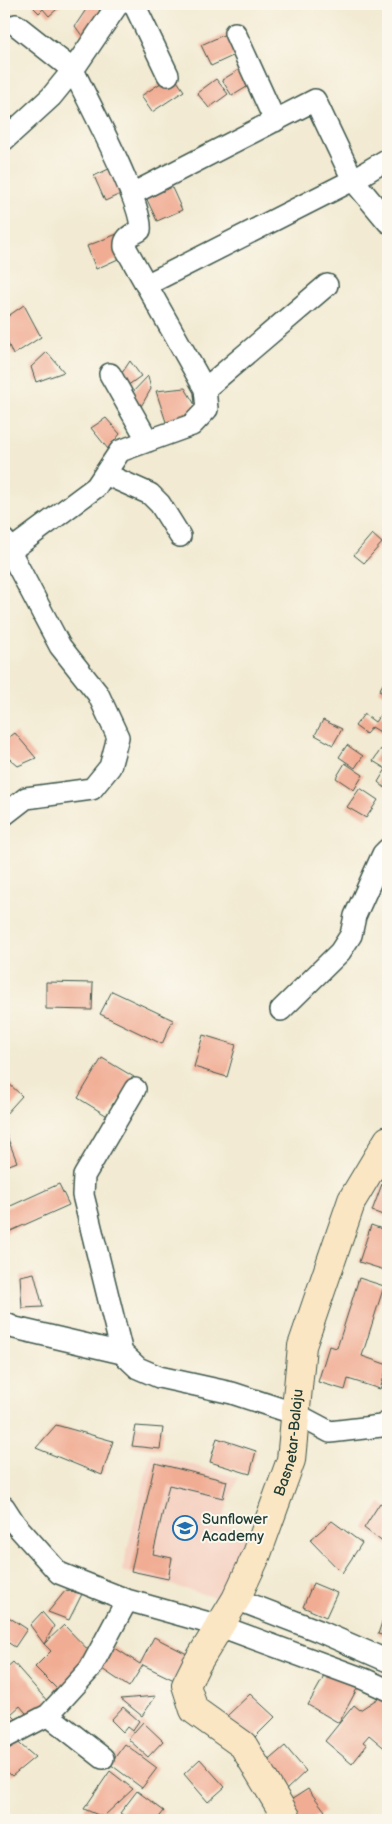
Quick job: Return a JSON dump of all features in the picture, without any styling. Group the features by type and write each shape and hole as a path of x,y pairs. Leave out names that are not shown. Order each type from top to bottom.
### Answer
{"street":[{"path":"4,140 51,98 73,70 118,4"},
{"path":"134,4 168,75"},
{"path":"4,815 26,798 92,789 110,767 118,737 98,694 60,646 7,545 96,487 120,451 192,425 207,409 205,389 125,247 124,242 140,230 142,224 132,194 73,70 16,25"},
{"path":"235,32 275,121"},
{"path":"132,194 315,100 353,180 388,222"},
{"path":"146,285 353,180 388,159"},
{"path":"205,389 327,285"},
{"path":"110,374 148,441"},
{"path":"105,474 150,494 160,504 180,536"},
{"path":"281,1010 340,952 351,935 355,916 383,854 388,849"},
{"path":"134,1089 84,1176 83,1196 122,1352 138,1368 159,1377 232,1393 296,1414 330,1432 381,1426 388,1422"},
{"name":"Basnetar-Balaju","path":"288,1820 243,1745 194,1710 186,1686 236,1598 257,1554 291,1460 302,1346 352,1200 388,1140"},
{"path":"4,1324 122,1352"},
{"path":"4,1507 14,1524 60,1573 127,1600 220,1626 364,1679 388,1690"},
{"path":"236,1598 388,1661"},
{"path":"4,1738 48,1715 90,1669 127,1600"},
{"path":"48,1715 103,1758"}],"shaded area":[{"name":"Sunflower Academy","path":"151,1453 238,1478 220,1525 255,1531 227,1601 122,1571"}],"building":[{"path":"37,4 63,4 49,16 43,9 39,13 33,7"},
{"path":"89,5 103,11 85,40 75,26"},
{"path":"228,33 237,54 211,66 201,45"},
{"path":"245,66 255,82 232,96 222,80"},
{"path":"173,75 184,91 152,112 141,96"},
{"path":"216,79 228,94 209,108 197,93"},
{"path":"115,166 127,191 105,201 94,176"},
{"path":"168,179 182,210 157,221 143,191"},
{"path":"117,234 127,255 96,269 87,246"},
{"path":"24,305 41,337 13,355 4,334 4,319"},
{"path":"47,352 64,372 36,382 31,367"},
{"path":"130,361 141,376 127,386 120,376"},
{"path":"148,376 151,389 139,410 129,396"},
{"path":"185,388 201,415 166,422 156,391"},
{"path":"106,418 120,434 108,449 91,428"},
{"path":"372,534 382,543 364,563 354,555"},
{"path":"388,675 388,696 379,691"},
{"path":"364,714 375,722 380,715 388,720 387,736 372,727 366,734 355,726"},
{"path":"323,720 342,729 333,745 315,735"},
{"path":"15,733 36,758 18,766 4,754 4,741"},
{"path":"347,745 363,756 355,768 339,757"},
{"path":"381,749 388,754 388,786 386,789 378,782 386,769 373,761"},
{"path":"345,763 363,775 354,790 336,778"},
{"path":"360,788 378,800 366,818 347,807"},
{"path":"46,982 93,983 92,1010 46,1009"},
{"path":"112,991 173,1020 162,1044 100,1014"},
{"path":"203,1035 236,1045 227,1077 194,1067"},
{"path":"102,1058 134,1077 109,1117 78,1098"},
{"path":"4,1079 22,1096 4,1116"},
{"path":"6,1134 17,1162 4,1167 4,1135"},
{"path":"59,1184 69,1205 4,1234 4,1209"},
{"path":"382,1184 388,1187 388,1217 372,1211"},
{"path":"371,1225 388,1231 388,1271 359,1262"},
{"path":"34,1273 43,1307 22,1308 20,1276"},
{"path":"359,1278 384,1286 362,1356 388,1365 380,1389 348,1379 345,1390 318,1382 329,1346 337,1348"},
{"path":"56,1425 113,1441 102,1475 36,1448"},
{"path":"136,1426 163,1428 160,1449 132,1446"},
{"path":"217,1438 256,1451 250,1474 210,1462"},
{"path":"155,1463 227,1481 223,1498 169,1485 153,1554 172,1558 168,1579 131,1571"},
{"path":"380,1503 388,1508 388,1546 364,1528"},
{"path":"332,1521 362,1543 342,1573 310,1540"},
{"path":"313,1583 337,1593 326,1617 303,1607"},
{"path":"66,1590 82,1594 69,1620 48,1612"},
{"path":"388,1604 388,1637 378,1634"},
{"path":"42,1612 54,1626 44,1644 30,1625"},
{"path":"4,1614 27,1629 15,1647 4,1640"},
{"path":"64,1625 93,1655 61,1693 35,1667 51,1651 44,1644"},
{"path":"154,1637 187,1654 174,1680 143,1665 129,1687 99,1667 112,1646 140,1664"},
{"path":"13,1662 49,1703 31,1719 20,1706 11,1714 16,1719 4,1729 4,1670"},
{"path":"327,1671 359,1685 339,1723 308,1705"},
{"path":"250,1694 275,1717 250,1742 227,1716"},
{"path":"383,1695 388,1696 388,1751 369,1735 363,1742 367,1745 352,1764 325,1741 354,1705 360,1710"},
{"path":"156,1696 142,1716 121,1699"},
{"path":"123,1707 139,1721 132,1731 127,1727 123,1732 111,1720"},
{"path":"143,1722 163,1741 148,1757 128,1739"},
{"path":"15,1740 35,1757 12,1776 4,1769 4,1748"},
{"path":"125,1744 157,1768 142,1788 110,1764"},
{"path":"285,1746 306,1771 286,1790 264,1764"},
{"path":"200,1759 225,1787 208,1802 184,1774"},
{"path":"110,1771 133,1789 103,1817 84,1809"},
{"path":"308,1789 325,1811 311,1820 298,1820 286,1803"},
{"path":"137,1791 164,1811 157,1820 130,1820 120,1813"}],"place":[{"name":"Sunflower Academy","path":"185,1528"}]}
